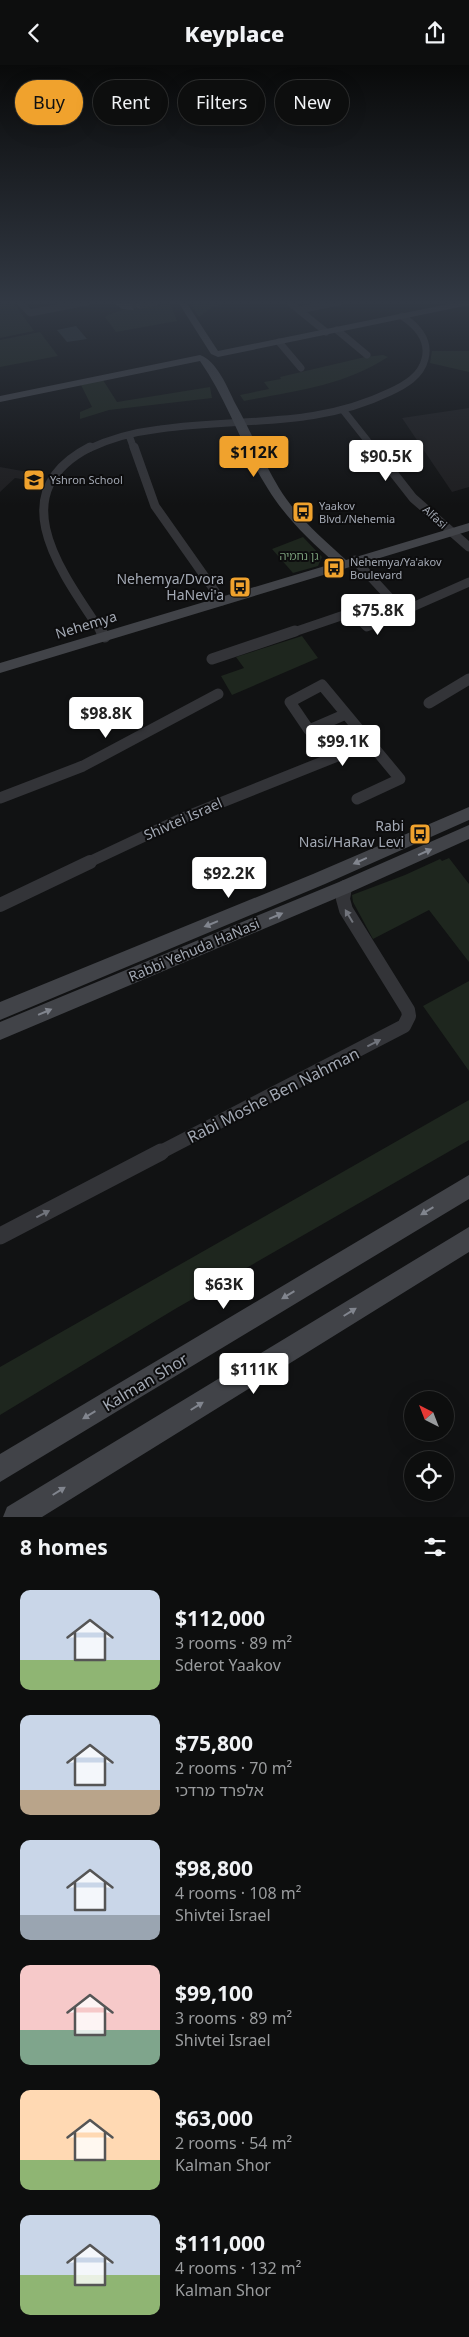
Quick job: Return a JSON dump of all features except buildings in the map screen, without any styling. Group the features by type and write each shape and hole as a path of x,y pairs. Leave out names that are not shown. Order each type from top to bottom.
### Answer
{"street":[{"path":"0,399 127,370"},
{"path":"211,370 246,424"},
{"path":"223,370 273,487 286,507 391,599 411,607"},
{"path":"105,637 72,586 46,540 41,523 42,494 48,479 72,457 89,448 128,435 177,428 293,419 343,410 376,400 392,392 414,377 420,370"},
{"name":"Alfasi","path":"343,410 413,498 469,547"},
{"path":"128,435 155,506 222,601"},
{"name":"Nehemya","path":"0,668 469,527"},
{"path":"352,613 367,627 469,582"},
{"path":"212,659 391,599"},
{"path":"429,703 469,679"},
{"path":"346,714 309,730 290,702 322,685 400,779 357,799"},
{"path":"0,798 83,767 218,694"},
{"name":"Shivtei Israel","path":"0,905 185,817 370,743"},
{"name":"Rabbi Yehuda HaNasi","path":"0,1011 310,883 469,813"},
{"name":"Rabbi Yehuda HaNasi","path":"0,1031 346,887 469,832"},
{"name":"Rabi Moshe Ben Nahman","path":"0,1236 404,1026 409,1016 408,1010 346,910 343,899 346,887"},
{"name":"Kalman Shor","path":"0,1469 469,1186"},
{"path":"17,1517 469,1239"}],"shaded area":[{"path":"469,408 469,487 452,492 402,418"},
{"name":"Yshron School","path":"0,467 45,475 39,482 15,478 0,492"}],"green space":[{"path":"311,370 365,370 336,381 300,390 244,401 240,395 269,389 264,382 281,379 280,377"},
{"path":"103,380 117,402 210,387 212,398 109,410 80,419 80,412 92,407 81,385"},
{"name":"גן נחמיה","path":"303,537 322,557 318,566 293,573 272,549"},
{"path":"302,636 318,658 232,695 221,676 244,668 236,657"},
{"path":"449,858 469,884 469,962 429,910 373,939 353,902 352,895 405,875 440,859 442,861"},
{"path":"469,981 469,1071 423,1006"},
{"path":"469,1100 469,1140 175,1309 0,1415 0,1367"}],"place":[{"name":"Yshron School","path":"34,480"},
{"name":"Yaakov Blvd./Nehemia","path":"303,512"},
{"name":"Nehemya/Ya'akov Boulevard","path":"334,568"},
{"name":"Nehemya/Dvora HaNevi'a","path":"240,587"},
{"name":"Rabi Nasi/HaRav Levi","path":"420,834"}]}
